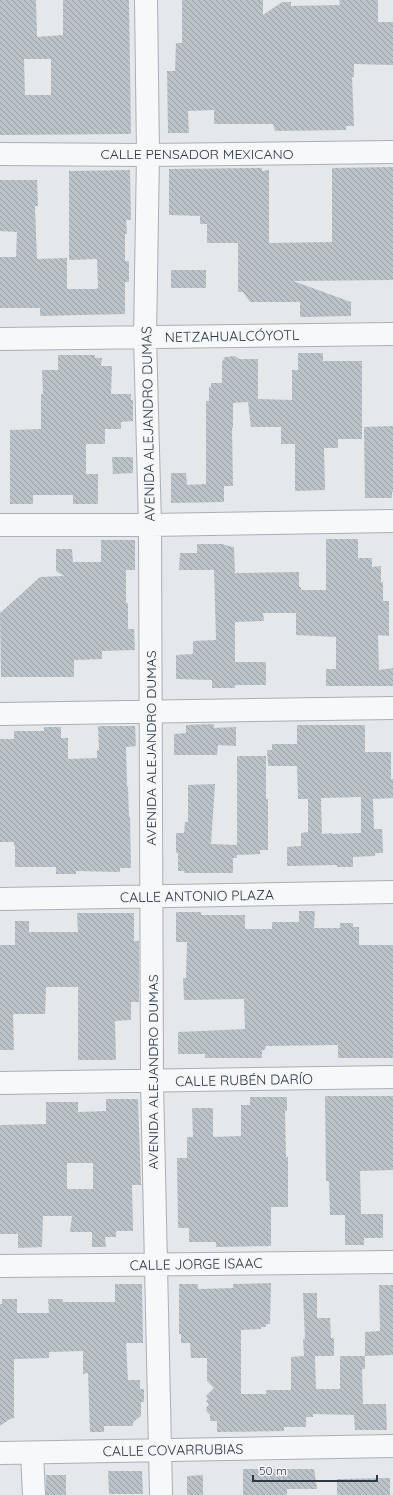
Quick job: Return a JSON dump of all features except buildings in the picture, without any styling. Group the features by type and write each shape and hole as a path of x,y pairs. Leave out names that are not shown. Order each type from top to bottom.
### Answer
{"street":[{"name":"AVENIDA ALEJANDRO DUMAS","path":"146,0 148,155 145,338 150,525 152,1082 161,1495"},
{"name":"CALLE PENSADOR MEXICANO","path":"0,154 148,155 393,152"},
{"name":"NETZAHUALCÓYOTL","path":"0,339 393,334"},
{"path":"0,525 150,525 393,521"},
{"path":"0,714 393,708"},
{"name":"CALLE ANTONIO PLAZA","path":"0,899 393,892"},
{"name":"CALLE RUBÉN DARÍO","path":"0,1083 152,1082 393,1077"},
{"name":"CALLE JORGE ISAAC","path":"0,1266 393,1262"},
{"name":"CALLE COVARRUBIAS","path":"0,1453 393,1446"},
{"path":"32,1453 34,1495"}]}
